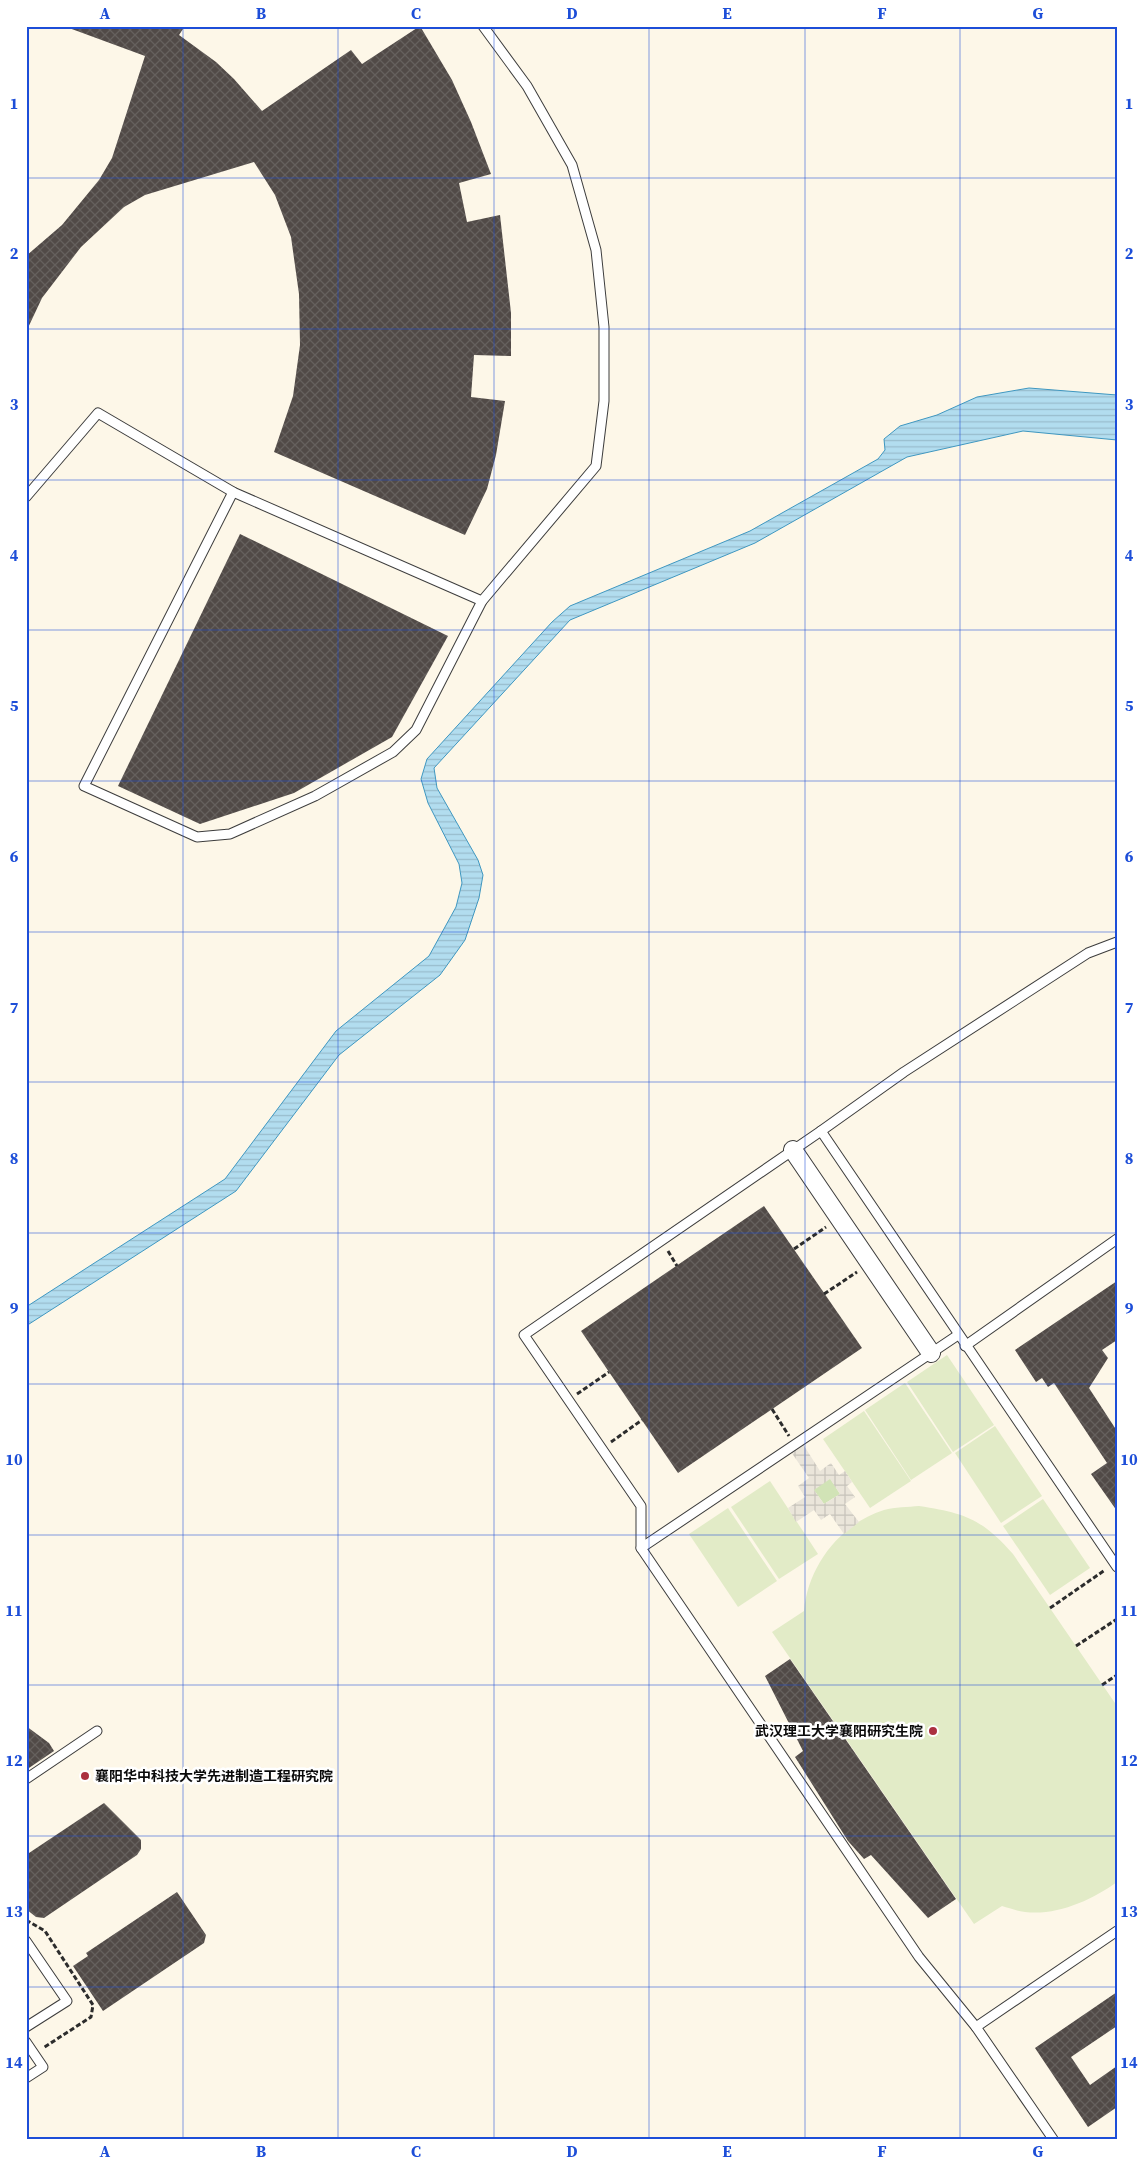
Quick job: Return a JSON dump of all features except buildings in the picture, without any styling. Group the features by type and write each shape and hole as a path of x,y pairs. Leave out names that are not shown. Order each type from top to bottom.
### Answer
{"street":[{"path":"793,1150 931,1353"}],"lane":[{"path":"233,492 84,786 197,837 230,834 315,796 393,752 416,730 482,601 596,466 604,402 604,327 596,250 572,165 527,86 483,26"},
{"path":"26,497 98,413 233,492 482,601"},
{"path":"1053,2139 976,2027 919,1957 641,1548 641,1506 524,1335 904,1072 1088,953 1117,942"},
{"path":"820,1131 1116,1565"},
{"path":"965,1346 1117,1239"},
{"path":"641,1548 958,1335"},
{"path":"26,1779 97,1731"},
{"path":"976,2027 1117,1931"},
{"path":"26,1941 67,2001 26,2027"},
{"path":"26,2042 43,2067 26,2078"}],"path":[{"path":"794,1249 839,1218"},
{"path":"661,1241 676,1266"},
{"path":"824,1294 870,1264"},
{"path":"568,1400 609,1372"},
{"path":"772,1409 795,1444"},
{"path":"602,1448 642,1420"},
{"path":"1050,1608 1116,1565"},
{"path":"1076,1646 1117,1618"},
{"path":"1102,1685 1117,1675"}],"green space":[{"path":"947,1355 994,1425 953,1452 907,1382"},
{"path":"905,1383 952,1453 911,1480 865,1410"},
{"path":"864,1411 911,1481 870,1508 823,1439"},
{"path":"995,1426 1042,1496 1001,1523 955,1453"},
{"path":"830,1478 840,1494 824,1504 813,1489"},
{"path":"770,1481 818,1554 779,1579 731,1507"},
{"path":"1043,1499 1090,1568 1050,1595 1003,1526"},
{"path":"919,1506 961,1515 982,1525 1002,1542 1013,1554 1117,1706 1117,1882 1097,1895 1074,1905 1049,1912 1037,1913 1022,1912 1002,1906 974,1924 772,1632 804,1611 812,1578 819,1563 840,1536 854,1525 884,1510"},
{"path":"728,1508 777,1581 738,1607 689,1534"}],"shaded area":[{"path":"801,1441 820,1471 831,1463 839,1475 845,1471 852,1482 847,1486 855,1497 845,1504 859,1522 844,1534 830,1514 821,1520 814,1510 796,1522 788,1508 805,1497 798,1486 809,1478 789,1449","holes":["830,1479 840,1494 824,1504 814,1490"]}],"water":[{"path":"1029,388 1117,395 1117,440 1023,431 907,457 755,543 570,620 434,768 437,788 478,860 483,875 479,898 465,940 440,975 339,1055 236,1191 26,1326 26,1307 225,1179 336,1031 429,956 456,907 462,883 459,864 428,803 421,779 427,759 552,622 570,606 750,531 878,459 885,450 884,439 900,426 937,415 977,397"}],"place":[{"name":"武汉理工大学襄阳研究生院","path":"933,1731"},
{"name":"襄阳华中科技大学先进制造工程研究院","path":"85,1776"}]}
